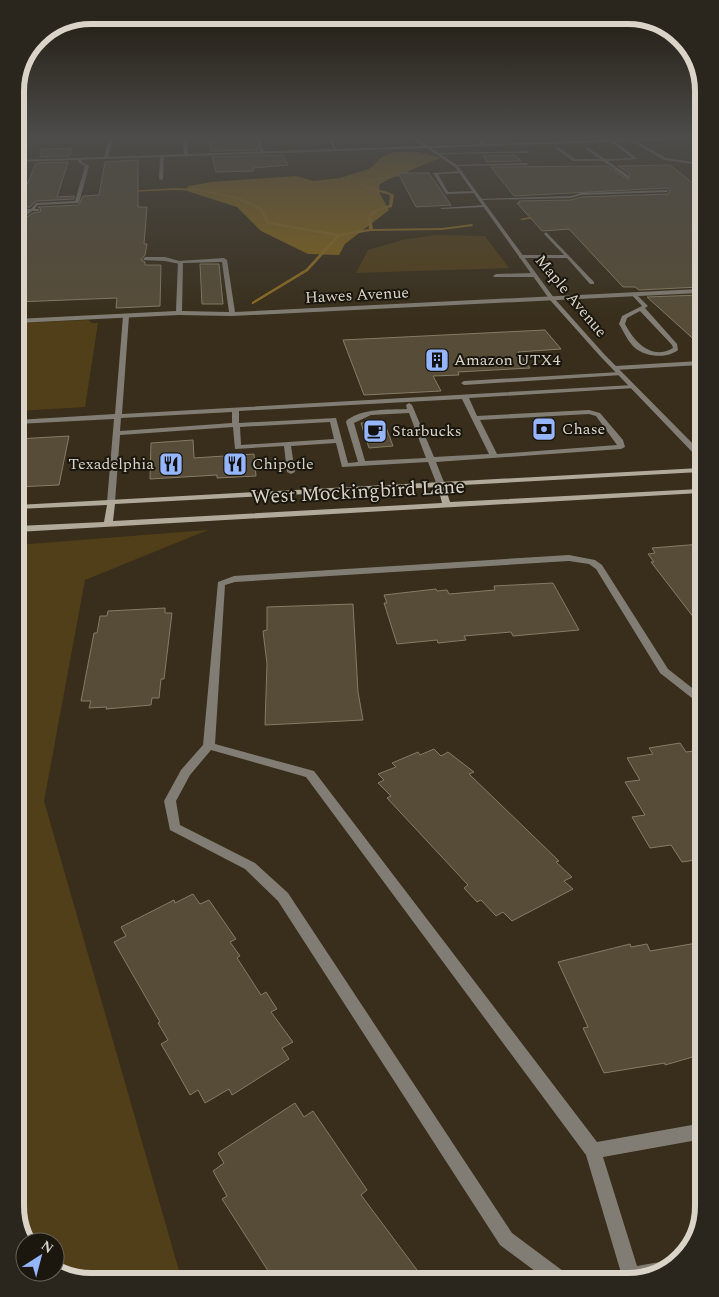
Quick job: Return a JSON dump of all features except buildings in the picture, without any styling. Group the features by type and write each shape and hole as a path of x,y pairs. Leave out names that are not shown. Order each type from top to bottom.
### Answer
{"main road":[{"name":"West Mockingbird Lane","path":"24,507 695,470"},
{"path":"441,485 447,505"},
{"name":"West Mockingbird Lane","path":"24,529 695,491"},
{"path":"108,524 111,502"}],"street":[{"path":"24,216 32,210 36,204 77,202 78,198"},
{"path":"480,199 547,198"},
{"name":"Maple Avenue","path":"480,199 552,299 620,374 695,450"},
{"path":"442,208 484,206"},
{"path":"24,210 59,209"},
{"path":"546,233 592,283"},
{"path":"158,259 159,252"},
{"path":"521,257 568,256"},
{"path":"145,259 180,262 224,260 232,314"},
{"path":"179,313 180,262"},
{"path":"496,276 533,275"},
{"name":"Hawes Avenue","path":"24,321 179,313 232,314 695,291"},
{"path":"634,294 645,306 641,308 624,317 622,324 627,333 638,347 649,352 673,352 676,349 675,345 641,308"},
{"path":"111,502 126,316"},
{"path":"615,368 695,363"},
{"path":"464,383 620,374"},
{"path":"24,422 633,387"},
{"path":"464,396 494,456"},
{"path":"407,400 441,485"},
{"path":"235,409 238,447 338,441"},
{"path":"362,464 350,422 356,417 365,414 411,411"},
{"path":"116,432 333,420 345,465 622,447 603,418 598,414 589,412 476,418"},
{"path":"287,444 292,472"},
{"path":"552,1273 506,1239 283,897 250,866 174,827 170,801 185,773 209,746 221,584 234,579 569,558 592,562 599,567 664,671 695,695"},
{"path":"209,746 310,774 593,1151 631,1273"},
{"path":"593,1151 695,1133"}],"shaded area":[{"path":"207,198 382,198 389,210 345,244 339,255 308,254 261,231 237,207"},
{"path":"436,235 485,236 509,268 356,273 368,250 402,240"},
{"path":"88,320 92,323 98,323 85,407 24,411 24,323"},
{"path":"208,530 85,580 44,801 180,1273 87,1273 69,1270 65,1268 65,1232 29,1232 24,1215 24,544"}],"waterway":[{"path":"236,198 261,209 268,223 339,235"},
{"path":"371,230 369,217 377,210 391,206 392,198"},
{"path":"522,219 540,216"},
{"path":"371,230 442,229 472,225"},
{"path":"339,235 371,230"},
{"path":"253,303 307,270 339,235"}],"place":[{"name":"Amazon UTX4","path":"437,360"},
{"name":"Chase","path":"544,429"},
{"name":"Starbucks","path":"375,431"},
{"name":"Texadelphia","path":"171,464"},
{"name":"Chipotle","path":"235,464"}]}
